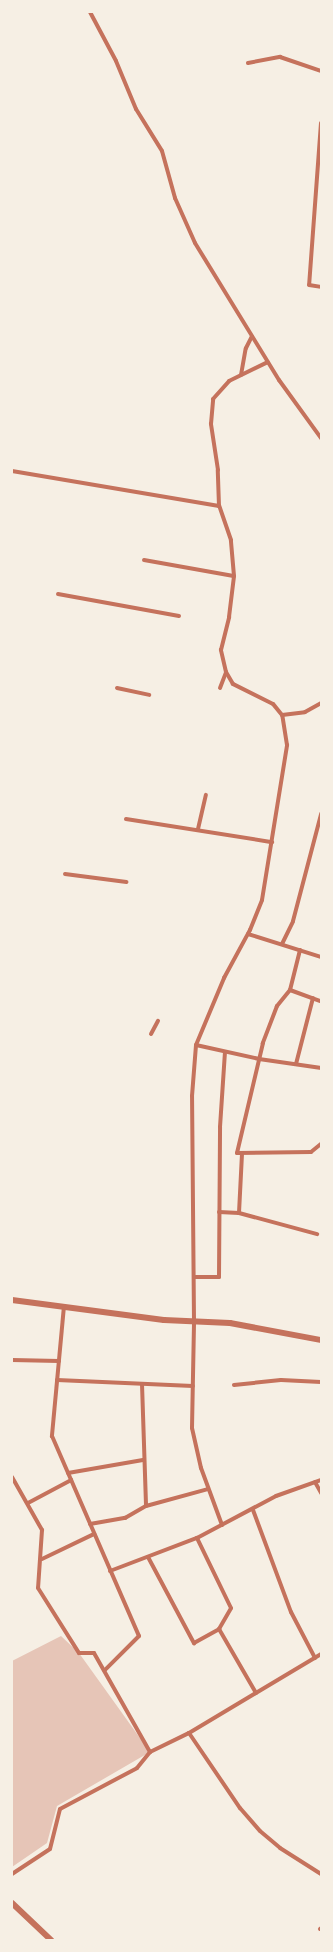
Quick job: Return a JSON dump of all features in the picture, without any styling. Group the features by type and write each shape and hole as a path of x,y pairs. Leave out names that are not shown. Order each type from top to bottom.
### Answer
{"street":[{"path":"90,12 116,60 136,109 162,150 175,198 195,242 268,362 321,438"},
{"path":"248,63 280,57 321,71"},
{"path":"321,123 309,285 321,287"},
{"path":"241,375 246,348 252,336"},
{"path":"222,1525 201,1468 192,1428 194,1277 192,1096 196,1045 224,978 248,934 262,900 287,744 282,715 273,704 233,684 226,672 221,650 229,617 234,576 231,540 219,506 218,470 211,424 213,399 229,381 268,362"},
{"path":"12,471 219,506"},
{"path":"144,560 234,576"},
{"path":"58,594 179,616"},
{"path":"220,688 226,672"},
{"path":"117,688 149,694"},
{"path":"282,715 305,712 321,703"},
{"path":"198,829 206,795"},
{"path":"282,944 293,921 321,814"},
{"path":"126,819 198,829 272,842"},
{"path":"65,874 126,882"},
{"path":"248,934 321,956"},
{"path":"300,950 290,990 277,1006 259,1059 237,1153 311,1152 321,1144"},
{"path":"290,990 321,1001"},
{"path":"296,1064 312,998"},
{"path":"151,1034 158,1021"},
{"path":"196,1045 259,1059 321,1068"},
{"path":"194,1277 219,1277 220,1127 225,1052"},
{"path":"239,1213 242,1153"},
{"path":"219,1212 239,1213 317,1234"},
{"path":"12,1300 164,1320 230,1323 321,1340"},
{"path":"64,1306 52,1436 138,1636 105,1670"},
{"path":"12,1360 59,1361"},
{"path":"57,1380 193,1386"},
{"path":"234,1385 281,1380 321,1382"},
{"path":"142,1384 143,1460 146,1506"},
{"path":"68,1473 143,1460"},
{"path":"12,1477 42,1530 42,1558 38,1588 79,1654 94,1653 105,1670 150,1752"},
{"path":"28,1503 71,1480"},
{"path":"110,1571 197,1538 254,1510 276,1496 321,1480"},
{"path":"315,1482 321,1493"},
{"path":"90,1524 125,1518 146,1506 208,1488"},
{"path":"254,1510 291,1612 315,1658"},
{"path":"42,1558 94,1534"},
{"path":"148,1557 194,1643 219,1629 231,1608 197,1538"},
{"path":"219,1629 256,1693"},
{"path":"12,1874 50,1849 60,1809 137,1768 150,1752 189,1733 321,1654"},
{"path":"189,1733 236,1802 260,1830 280,1848 321,1874"},
{"path":"12,1903 51,1940"}],"building":[{"path":"61,1636 79,1653 150,1752 57,1806 47,1843 12,1867 12,1661"}]}
